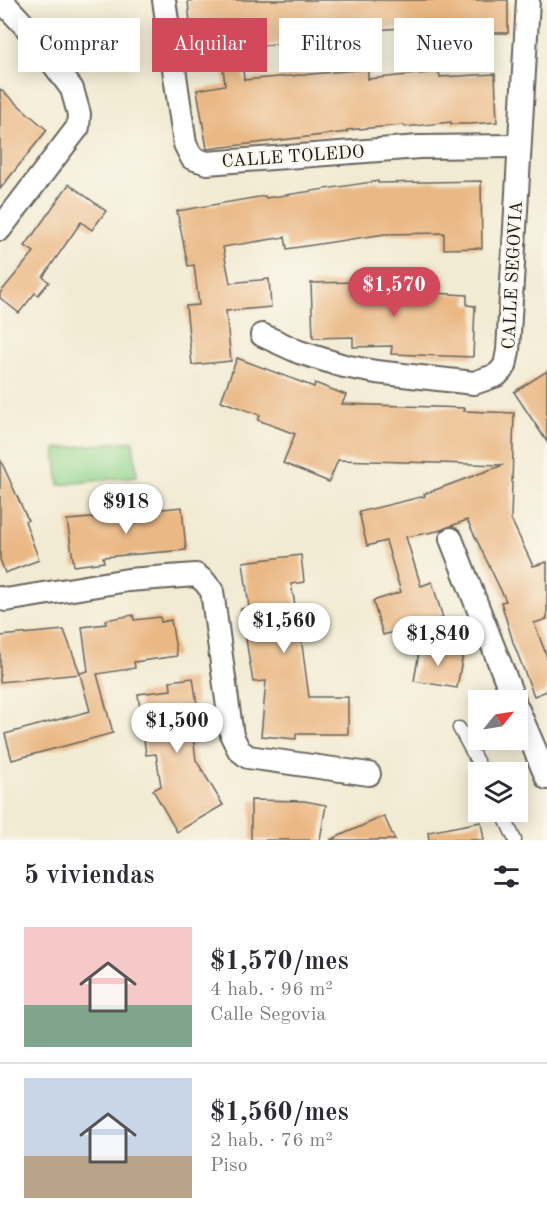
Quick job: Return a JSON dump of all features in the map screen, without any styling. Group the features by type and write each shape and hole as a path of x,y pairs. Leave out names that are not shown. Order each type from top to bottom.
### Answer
{"street":[{"path":"0,229 78,127 79,114 72,89 27,28 1,0"},
{"name":"CALLE TOLEDO","path":"164,0 185,144 192,158 207,163 418,147 519,146"},
{"name":"CALLE SEGOVIA","path":"262,335 299,352 344,366 376,372 474,383 497,375 506,366 528,0"},
{"path":"450,539 510,690"},
{"path":"0,598 6,600 128,580 196,576 204,581 212,591 232,736 239,750 248,757 369,774"},
{"path":"528,733 547,778"}],"lane":[{"path":"459,728 478,762"},
{"path":"507,822 515,840"}],"green space":[{"path":"133,441 137,476 59,485 55,449"}],"building":[{"path":"508,0 508,33 494,33 494,18 394,18 394,29 382,29 382,18 279,18 279,43 267,45 267,18 190,18 188,1"},
{"path":"223,72 243,72 244,80 334,72 368,72 368,79 439,72 440,77 495,74 497,122 451,124 451,122 347,130 347,132 207,149 197,90 225,85"},
{"path":"0,89 47,130 0,189"},
{"path":"378,181 378,183 481,181 482,248 444,249 444,233 385,234 287,249 285,237 223,247 230,283 269,279 271,307 226,311 231,361 192,365 186,306 199,305 194,265 188,266 177,211 265,196 266,198"},
{"path":"69,184 106,211 92,230 81,222 43,277 49,282 38,295 35,293 19,313 0,298 0,293 34,252 25,246"},
{"path":"386,278 386,287 417,289 417,292 467,295 467,305 475,306 473,357 391,354 392,346 353,347 353,337 313,338 311,283 358,282 358,279"},
{"path":"237,358 314,387 315,383 346,395 342,404 465,408 464,411 514,413 511,519 533,566 547,562 547,619 534,623 547,657 547,691 534,696 513,642 501,602 506,601 467,520 438,531 406,537 421,586 432,582 443,618 383,635 373,601 401,592 386,541 367,546 359,512 425,496 424,494 503,465 338,460 329,482 283,463 295,434 258,420 260,415 221,401"},
{"path":"547,371 547,442 514,392"},
{"path":"0,459 28,520 25,521 39,560 5,573 0,559"},
{"path":"182,507 186,550 103,557 104,562 74,566 67,520 153,513 153,510"},
{"path":"301,555 304,582 291,584 309,697 348,697 348,734 296,734 296,739 261,736 266,681 253,682 241,609 249,607 243,562"},
{"path":"133,615 134,620 160,617 161,622 171,620 177,656 134,662 135,668 97,674 113,733 12,760 5,734 90,711 80,674 0,682 0,636 64,630 80,673 88,671 82,627 106,624 105,620"},
{"path":"420,646 463,654 457,688 414,681"},
{"path":"193,678 197,704 190,705 196,760 223,805 177,832 153,790 161,786 156,754 146,755 138,694 171,690 170,681"},
{"path":"251,800 304,801 326,805 320,840 251,840"},
{"path":"384,816 395,840 330,840"},
{"path":"481,822 484,840 429,840 428,832"}]}
